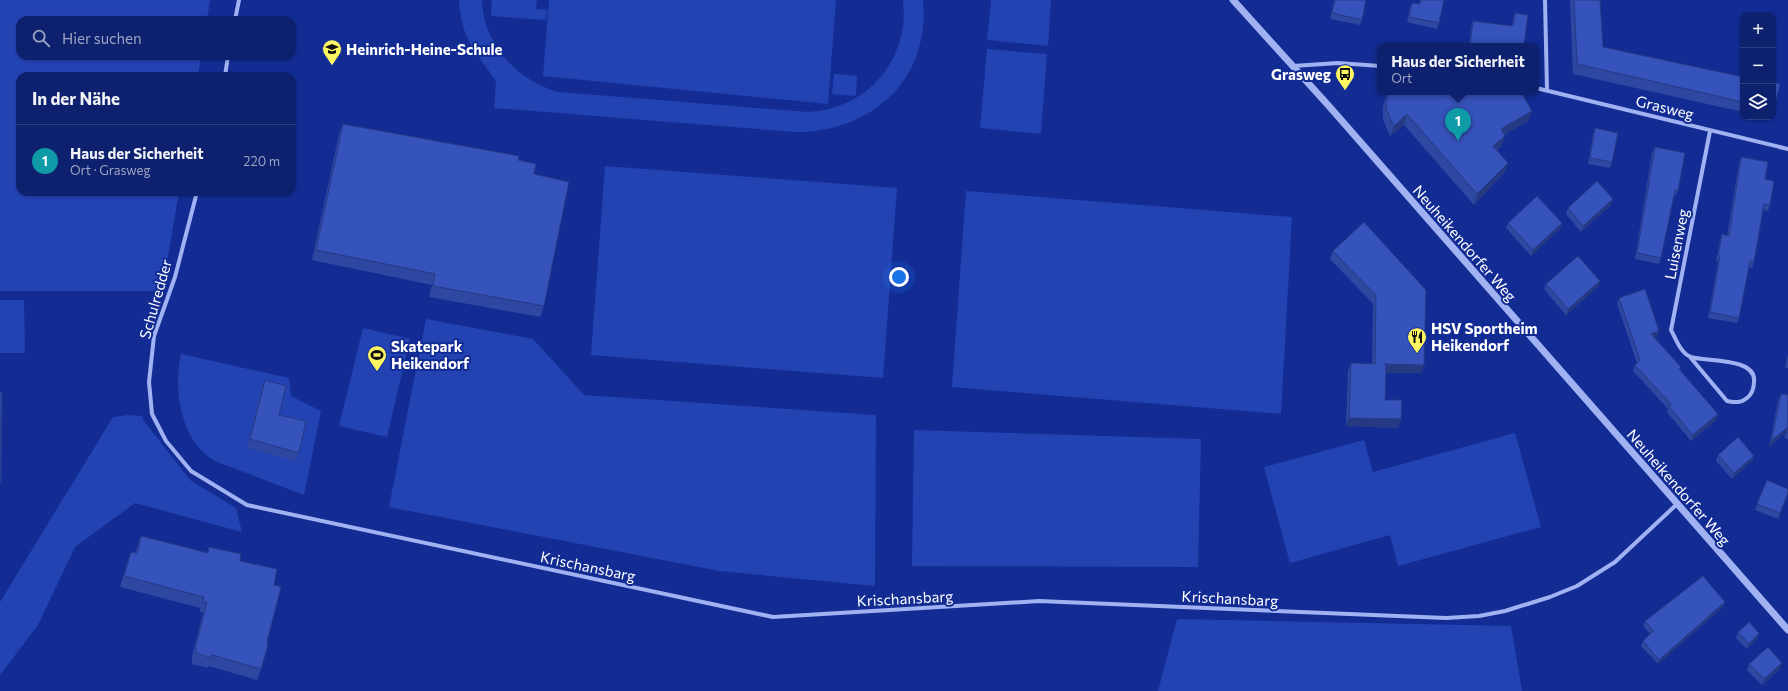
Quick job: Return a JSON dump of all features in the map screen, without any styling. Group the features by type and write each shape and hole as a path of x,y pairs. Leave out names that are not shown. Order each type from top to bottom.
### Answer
{"street":[{"path":"236,16 238,0"},
{"name":"Neuheikendorfer Weg","path":"1233,0 1293,66 1676,505 1788,630"},
{"path":"1544,0 1548,90"},
{"path":"225,72 227,60"},
{"path":"1293,66 1338,63 1377,66"},
{"name":"Grasweg","path":"1539,88 1788,149"},
{"name":"Luisenweg","path":"1690,357 1741,364 1750,370 1755,380 1753,391 1746,399 1738,403 1726,401 1690,357 1679,346 1671,330 1710,131"},
{"name":"Schulredder","path":"152,414 149,382 154,336 174,277 196,196"},
{"name":"Krischansbarg","path":"152,414 166,441 191,471 247,506 773,617 1039,601 1315,614 1446,618 1479,616 1505,611 1550,597 1577,586 1615,562 1676,505"}],"shaded area":[{"path":"0,0 210,0 208,16 16,16 16,60 200,60 199,72 16,72 16,196 178,196 162,291 0,291"},
{"path":"459,0 482,0 484,16 489,32 496,46 506,59 530,80 559,92 808,112 830,109 849,102 866,91 881,77 892,61 900,42 903,22 903,0 923,0 924,18 919,48 911,68 900,85 887,99 854,121 815,131 794,132 494,108 496,81 470,44 463,25"},
{"path":"492,0 537,0 536,9 547,10 546,20 491,16"},
{"path":"549,0 836,0 828,104 543,76"},
{"path":"991,0 1051,0 1048,46 987,40"},
{"path":"987,49 1047,54 1041,134 980,128"},
{"path":"834,74 857,76 856,96 832,94"},
{"path":"605,166 897,188 883,378 591,355"},
{"path":"966,191 1292,217 1281,414 952,387"},
{"path":"0,300 24,300 25,353 0,353"},
{"path":"426,319 533,339 584,395 876,415 875,586 719,571 389,507"},
{"name":"Skatepark Heikendorf","path":"363,328 410,339 387,437 339,426"},
{"path":"181,354 289,378 291,396 321,411 304,495 215,461 203,452 194,441 187,428 182,413 178,382"},
{"path":"129,415 142,416 144,421 190,480 236,508 242,532 135,503 75,547 38,625 0,675 0,602 113,417"},
{"path":"914,430 1201,439 1198,567 912,566"},
{"path":"1515,433 1541,527 1398,566 1390,535 1290,563 1264,467 1364,440 1373,472"},
{"path":"1177,619 1511,626 1522,691 1158,691"}],"building":[{"path":"1335,0 1366,0 1362,20 1332,13"},
{"path":"1421,0 1444,0 1439,23 1409,17 1412,3 1420,4"},
{"path":"1574,0 1600,0 1603,47 1740,76 1740,101 1577,64"},
{"path":"1515,13 1528,15 1524,43 1470,43 1473,21 1513,26"},
{"path":"1776,83 1780,84 1776,101"},
{"path":"1387,95 1523,95 1532,111 1501,129 1505,136 1493,146 1508,163 1477,194 1407,114 1394,126 1386,109"},
{"path":"343,124 519,156 518,160 536,164 534,174 569,182 544,306 433,286 435,274 316,250"},
{"path":"1595,128 1618,133 1612,162 1590,158"},
{"path":"1655,147 1685,153 1678,191 1675,190 1661,258 1637,253"},
{"path":"1741,157 1768,162 1765,179 1774,181 1770,205 1764,204 1754,262 1750,261 1739,318 1710,312 1720,256 1718,255 1722,234 1729,236"},
{"path":"1597,181 1613,199 1583,226 1568,208"},
{"path":"1537,196 1562,223 1533,250 1508,223"},
{"path":"1364,222 1426,290 1424,365 1386,364 1385,400 1402,400 1401,419 1349,418 1351,363 1375,364 1376,295 1333,251"},
{"path":"1578,256 1600,281 1568,309 1546,284"},
{"path":"1645,289 1659,331 1651,334 1681,367 1679,369 1718,414 1693,435 1669,407 1671,404 1635,365 1640,360 1619,298"},
{"path":"265,380 286,386 279,415 306,421 299,453 250,439"},
{"path":"0,392 2,392 1,482 0,482"},
{"path":"1781,394 1788,395 1788,427 1771,441"},
{"path":"1738,437 1754,456 1734,473 1718,455"},
{"path":"1767,480 1788,489 1788,493 1780,513 1757,504"},
{"path":"141,536 208,553 209,547 241,554 240,561 277,569 274,585 281,587 261,669 212,655 212,658 196,653 196,645 207,602 203,602 204,597 124,576 131,552 137,553"},
{"path":"1703,576 1725,602 1659,660 1643,641 1653,631 1645,621"},
{"path":"1749,622 1759,633 1749,644 1738,632"},
{"path":"1768,647 1782,663 1764,679 1749,664"}],"place":[{"name":"Heinrich-Heine-Schule","path":"332,66"},
{"name":"Grasweg","path":"1345,91"},
{"name":"Haus der Sicherheit","path":"1458,141"},
{"name":"HSV Sportheim Heikendorf","path":"1417,354"},
{"name":"Skatepark Heikendorf","path":"377,372"}]}
